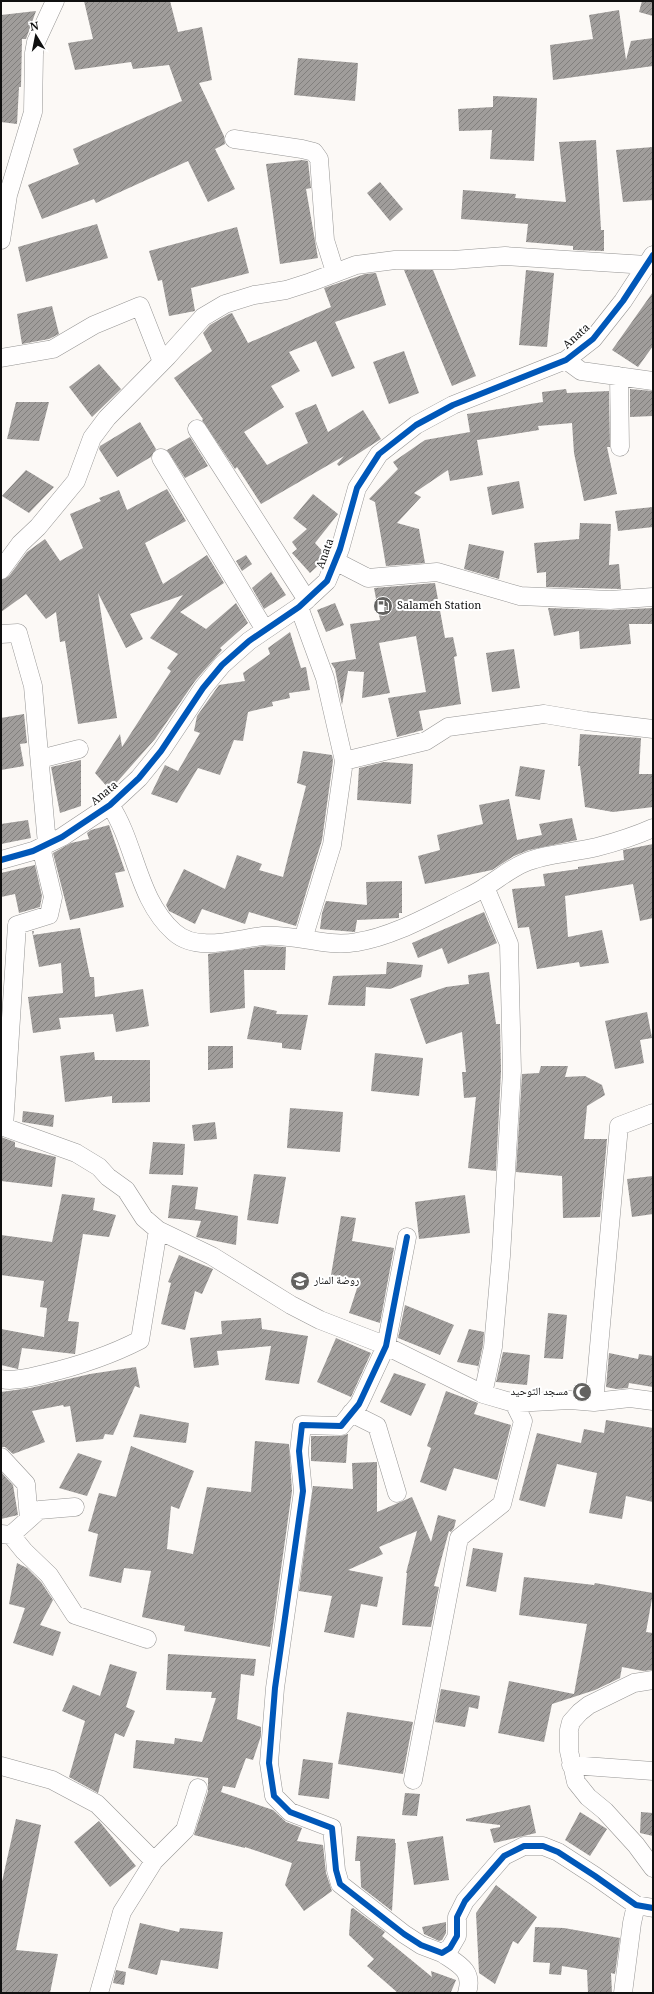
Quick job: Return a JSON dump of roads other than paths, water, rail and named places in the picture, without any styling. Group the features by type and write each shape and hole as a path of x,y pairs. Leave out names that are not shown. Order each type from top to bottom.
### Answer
{"street":[{"path":"1,240 8,195 33,112 34,53 36,42 54,1"},
{"path":"234,139 302,148 314,152 319,159 325,240 335,272"},
{"path":"1,570 20,544 38,527 76,482 92,438 107,418 162,362 203,317 225,304 254,295 286,290 356,265 395,260 453,260 505,256 650,260"},
{"name":"Anata","path":"1,860 62,837 110,805 139,778 161,751 203,688 222,665 249,641 303,603 327,581 335,561 356,488 379,454 416,425 453,404 566,360 593,339 623,301 650,260"},
{"path":"1,358 53,349 94,326 140,306 162,362"},
{"path":"566,360 581,371 653,381"},
{"path":"619,376 620,448"},
{"path":"197,429 303,603 325,678 344,761 332,845 303,939"},
{"path":"161,458 265,630"},
{"path":"335,561 368,578 437,572 520,596 610,600 653,597"},
{"path":"1,634 18,633 33,686 40,759 44,845 53,898 50,915 17,925 2,1127 76,1153 99,1167 108,1177 126,1190 144,1218 158,1230 212,1256 291,1305 320,1320 386,1346 483,1394 514,1403 570,1400 594,1402 630,1398 653,1401"},
{"path":"344,761 426,741 448,727 544,714 586,721 653,729"},
{"path":"40,759 79,749"},
{"path":"110,805 119,819 140,879 156,912 175,933 188,940 204,942 227,942 271,935 342,944 371,939 427,916 485,887 499,876 524,863 562,852 598,847 653,828"},
{"path":"483,1394 493,1347 501,1256 512,1071 509,944 485,887"},
{"path":"594,1402 619,1126 653,1113"},
{"path":"1,1378 6,1380 32,1377 75,1367 113,1353 140,1340 158,1230"},
{"path":"407,1237 386,1346 359,1404 341,1426 302,1425 299,1451 303,1491 275,1688 269,1762 274,1796 290,1812 332,1828 336,1870 340,1884 404,1934 421,1945 442,1953 464,1968 470,1985 468,1993"},
{"path":"413,1780 459,1538 502,1504 523,1421 514,1403"},
{"path":"351,1413 377,1426 397,1493"},
{"path":"1,1457 26,1484 29,1519"},
{"path":"75,1507 39,1510 29,1519 6,1534 50,1575 75,1615 147,1639"},
{"path":"653,1680 634,1683 589,1704 572,1722 569,1730 568,1751 576,1782 588,1797 605,1811 636,1845 653,1868"},
{"path":"571,1765 653,1772"},
{"path":"1,1766 52,1780 97,1804 154,1861"},
{"path":"99,1993 122,1912 154,1861 185,1830 198,1788"},
{"path":"442,1953 450,1948 457,1936 456,1917 465,1901 504,1856 524,1846 543,1846 558,1852 645,1907 632,1923 623,1993"}],"place":[{"name":"Salameh Station","path":"383,606"},
{"name":"روضة المنار","path":"300,1281"},
{"name":"مسجد التوحيد","path":"582,1392"}]}
